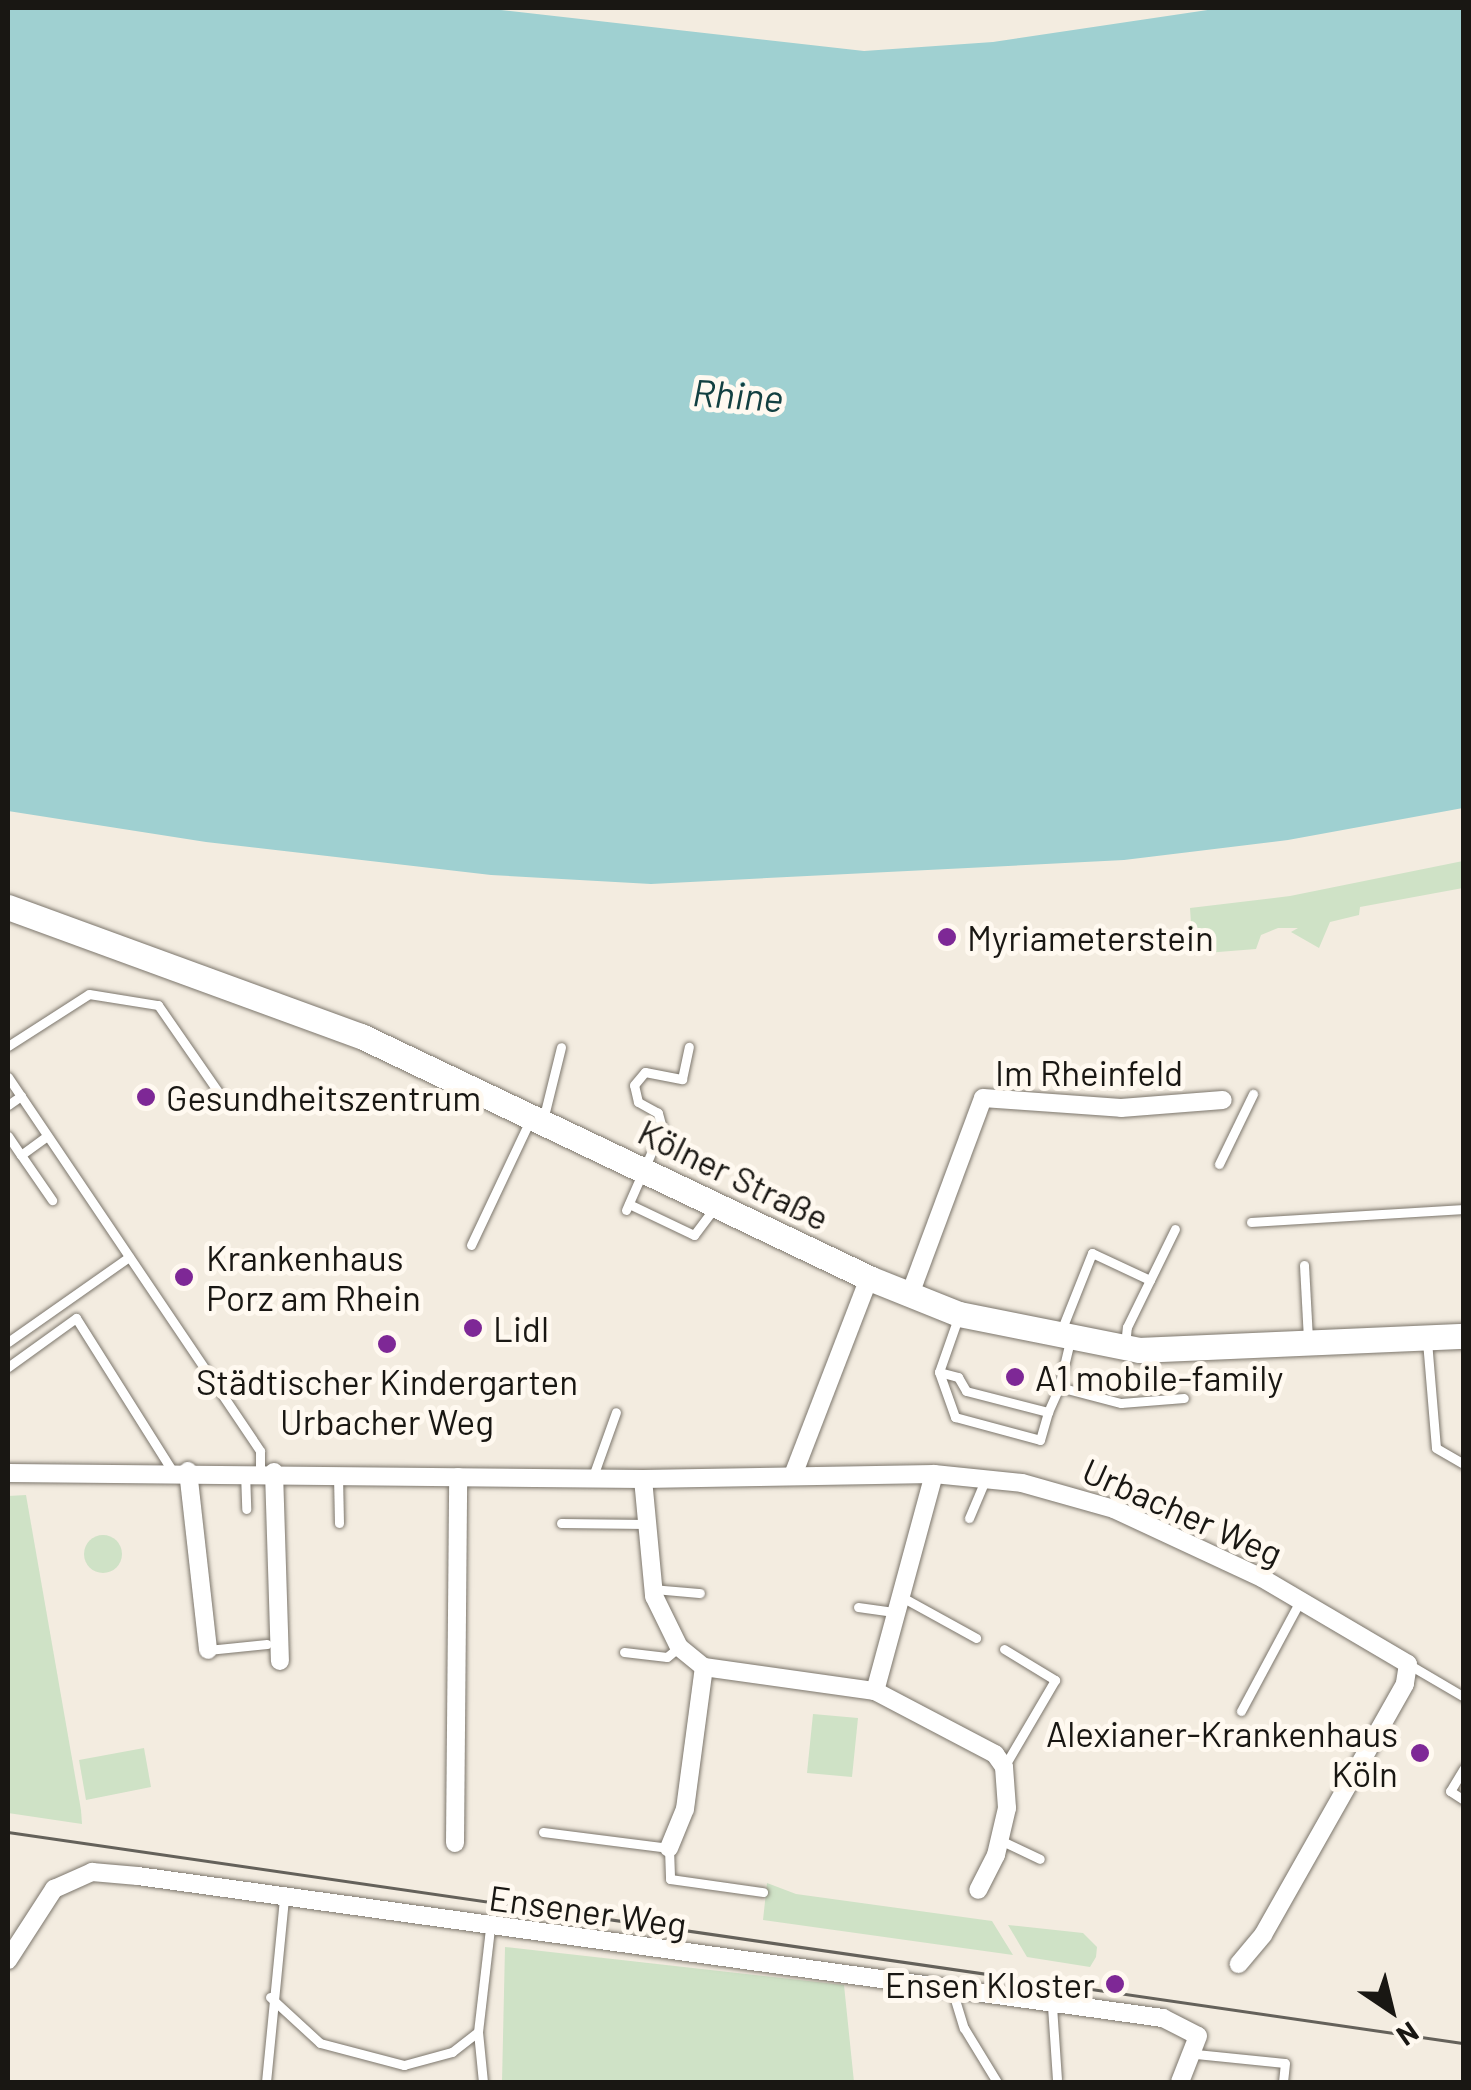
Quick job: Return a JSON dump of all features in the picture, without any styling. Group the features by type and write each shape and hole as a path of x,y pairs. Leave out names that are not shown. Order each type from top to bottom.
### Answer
{"main road":[{"name":"Kölner Straße","path":"8,906 360,1036 909,1297 959,1314 1124,1348 1309,1345 1464,1336"}],"street":[{"name":"Im Rheinfeld","path":"909,1297 983,1098 1121,1108 1223,1100"},
{"path":"793,1475 869,1278"},
{"path":"180,1472 208,1650"},
{"path":"260,1472 280,1661"},
{"name":"Urbacher Weg","path":"8,1473 260,1472 643,1480 934,1474 986,1478 1114,1508 1301,1599 1408,1664"},
{"path":"875,1690 934,1474"},
{"path":"455,1842 458,1478"},
{"path":"643,1480 653,1588 679,1647 704,1667 875,1690 995,1754 1010,1785 1000,1840 978,1890"},
{"path":"1239,1964 1272,1920 1405,1684 1408,1664"},
{"path":"669,1848 686,1809 704,1667"},
{"name":"Ensener Weg","path":"8,1960 54,1890 92,1872 490,1930 1163,2018 1197,2045"},
{"path":"1180,2082 1197,2045"}],"lane":[{"path":"8,1046 89,994 158,1005 220,1096"},
{"path":"471,1244 537,1118 561,1047"},
{"path":"690,1047 682,1079 646,1072 634,1085 638,1102 662,1122 628,1207 694,1235 717,1205"},
{"path":"8,1078 260,1451 260,1472 246,1509"},
{"path":"1219,1164 1252,1094"},
{"path":"8,1106 21,1096"},
{"path":"8,1136 52,1200"},
{"path":"20,1155 47,1136"},
{"path":"1251,1222 1464,1210"},
{"path":"1124,1348 1127,1327 1175,1229"},
{"path":"959,1314 938,1372 956,1416 1040,1440 1059,1386 1065,1338 1092,1254 1150,1280"},
{"path":"8,1342 128,1257"},
{"path":"1304,1265 1309,1345"},
{"path":"8,1368 76,1318 180,1472"},
{"path":"1427,1338 1436,1448 1464,1464"},
{"path":"938,1372 958,1377 966,1391 1048,1412"},
{"path":"1059,1386 1121,1402 1184,1398"},
{"path":"592,1479 592,1463 616,1412"},
{"path":"338,1473 339,1523"},
{"path":"969,1518 986,1478"},
{"path":"561,1523 646,1524"},
{"path":"653,1588 700,1594"},
{"path":"1241,1711 1301,1599"},
{"path":"858,1606 896,1604 976,1638"},
{"path":"208,1650 267,1644"},
{"path":"624,1652 667,1657 679,1647"},
{"path":"1004,1649 1055,1680 1004,1767"},
{"path":"1408,1664 1464,1697"},
{"path":"1464,1768 1450,1791 1464,1800"},
{"path":"543,1832 669,1848 670,1879 762,1892"},
{"path":"1000,1840 1040,1859"},
{"path":"266,2082 270,1997 284,1899"},
{"path":"483,2082 478,2032 490,1930"},
{"path":"953,1992 964,2028 996,2082"},
{"path":"270,1997 320,2043 404,2065 452,2052 478,2032"},
{"path":"1052,2006 1057,2079"},
{"path":"1197,2045 1284,2063 1283,2082"}],"green space":[{"path":"1463,861 1463,888 1360,907 1359,915 1330,922 1319,948 1291,932 1298,928 1278,928 1261,935 1256,949 1193,954 1190,908 1290,896"},
{"path":"26,1495 82,1824 8,1813 8,1496"},
{"path":"103,1535 116,1541 122,1554 116,1567 103,1573 90,1567 84,1554 90,1541"},
{"path":"813,1714 858,1718 852,1777 807,1773"},
{"path":"144,1748 151,1787 86,1800 79,1760"},
{"path":"767,1883 796,1894 992,1921 1013,1955 763,1920"},
{"path":"1008,1925 1083,1933 1097,1947 1096,1957 1090,1967 1027,1957"},
{"path":"505,1947 844,1985 854,2082 502,2082"}],"water":[{"name":"Rhine","path":"8,8 483,8 864,51 993,42 1221,8 1463,8 1463,808 1288,840 1124,860 651,884 491,875 206,842 8,811"}],"tram line":[{"path":"8,1832 1464,2043"}],"place":[{"name":"Myriameterstein","path":"947,937"},
{"name":"Gesundheitszentrum","path":"146,1097"},
{"name":"Krankenhaus Porz am Rhein","path":"184,1277"},
{"name":"Lidl","path":"473,1328"},
{"name":"Städtischer Kindergarten Urbacher Weg","path":"387,1344"},
{"name":"A1 mobile-family","path":"1015,1377"},
{"name":"Alexianer-Krankenhaus Köln","path":"1420,1753"},
{"name":"Ensen Kloster","path":"1115,1984"}]}
